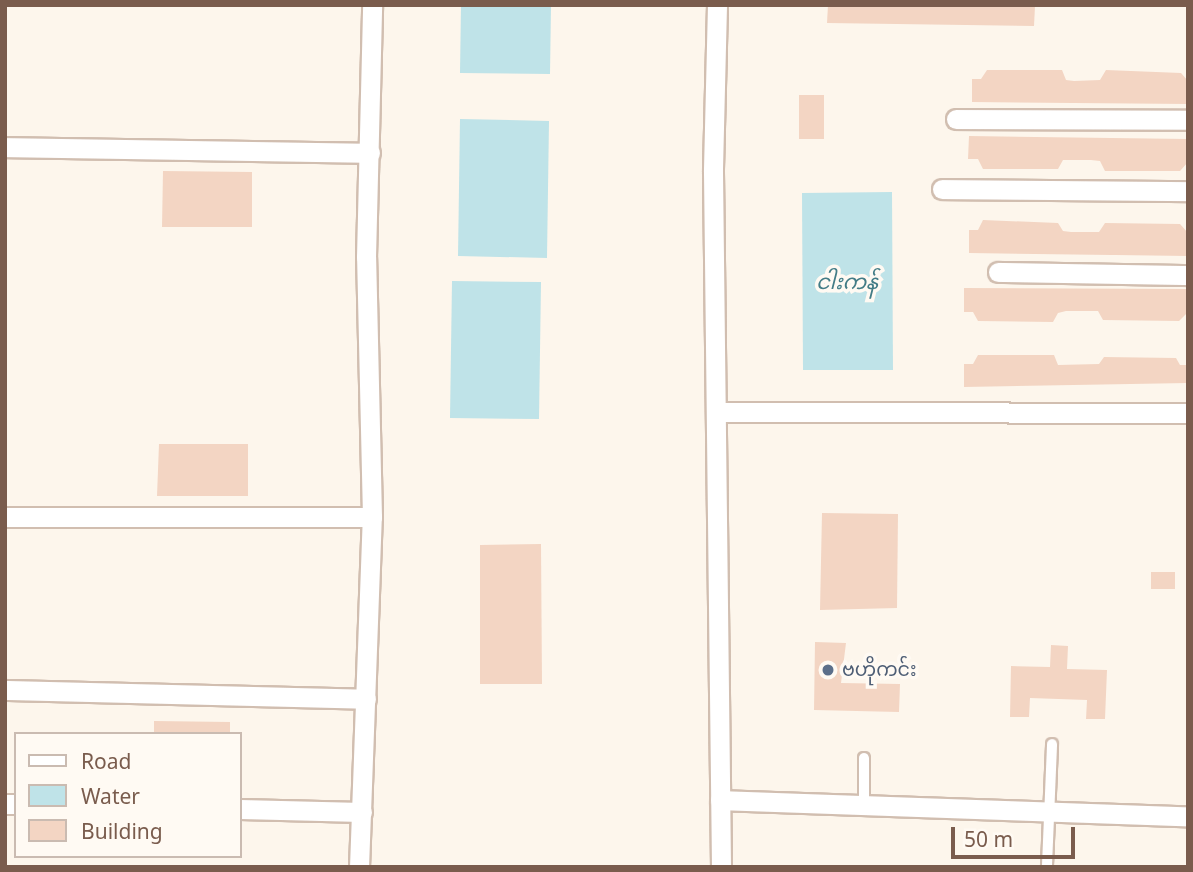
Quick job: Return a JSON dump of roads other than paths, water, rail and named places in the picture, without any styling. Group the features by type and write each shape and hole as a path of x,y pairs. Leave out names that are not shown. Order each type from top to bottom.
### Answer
{"street":[{"path":"359,867 372,517 366,257 372,5"},
{"path":"717,5 716,412 721,867"},
{"path":"956,119 1188,120"},
{"path":"5,147 370,153"},
{"path":"942,189 1188,191"},
{"path":"998,272 1188,275"},
{"path":"716,412 1188,413"},
{"path":"5,517 372,517"},
{"path":"5,690 366,699"},
{"path":"720,800 1188,816"},
{"path":"242,809 362,812"}],"lane":[{"path":"1047,865 1052,744"},
{"path":"864,758 864,805"}],"water":[{"path":"461,5 551,5 550,74 460,73"},
{"path":"460,119 549,121 547,258 458,256"},
{"name":"ငါးကန်","path":"892,192 893,370 803,370 802,193"},
{"path":"452,281 541,282 539,419 450,418"}],"place":[{"name":"ဗဟိုကင်း","path":"828,670"}]}
